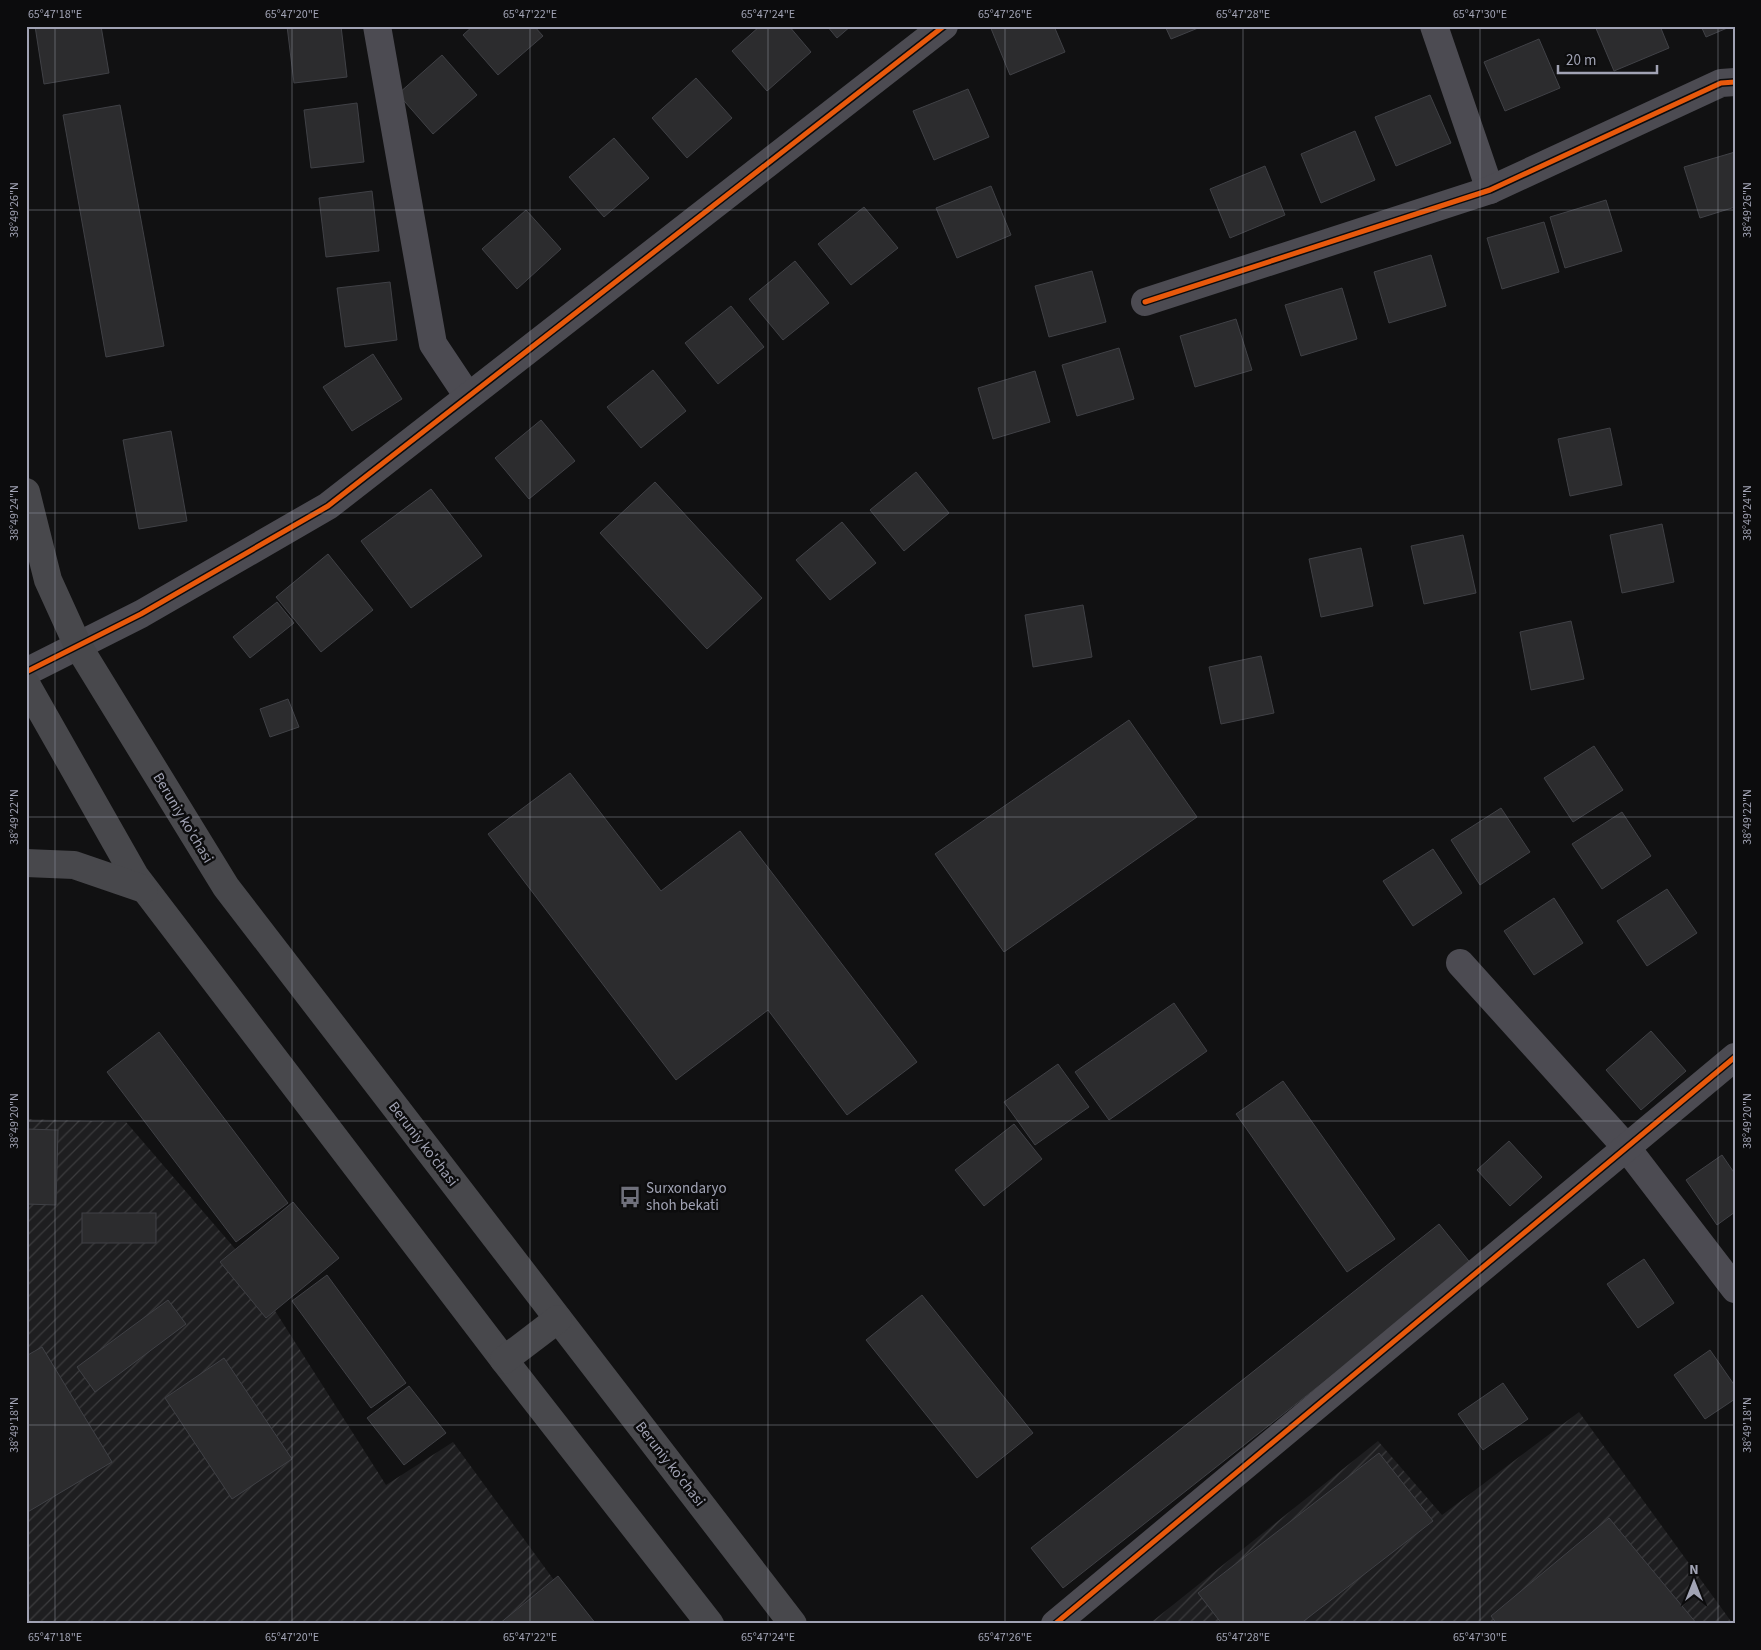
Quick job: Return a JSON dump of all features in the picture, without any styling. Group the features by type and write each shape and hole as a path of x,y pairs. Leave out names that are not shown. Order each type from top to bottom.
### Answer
{"main road":[{"name":"Beruniy ko'chasi","path":"26,492 48,580 78,646 226,888 793,1624"},
{"path":"26,684 135,876 504,1360 710,1624"},
{"path":"26,863 74,865 144,888"},
{"path":"504,1360 558,1319"}],"street":[{"path":"26,672 141,614 328,506 467,395 944,26"},
{"path":"1434,26 1490,190"},
{"path":"380,28 433,344 467,395"},
{"path":"1145,302 1490,190 1720,83 1735,82"},
{"path":"1460,963 1626,1147 1735,1288"},
{"path":"1055,1624 1735,1057"}],"shaded area":[{"path":"26,1119 126,1122 237,1251 386,1485 453,1442 586,1624 26,1624"},
{"path":"1579,1412 1733,1624 1149,1624 1378,1441 1442,1515"}],"building":[{"path":"35,26 101,26 109,73 44,84"},
{"path":"287,26 341,26 347,77 294,83"},
{"path":"473,26 534,26 543,36 498,75 463,35"},
{"path":"760,26 789,26 811,52 767,91 732,51"},
{"path":"827,26 851,26 837,38"},
{"path":"990,26 1054,26 1065,52 1010,75"},
{"path":"1165,26 1203,26 1171,39"},
{"path":"1595,26 1660,26 1669,48 1614,71"},
{"path":"1701,26 1732,26 1706,37"},
{"path":"1539,39 1560,88 1505,111 1484,62"},
{"path":"442,55 477,95 433,134 398,94"},
{"path":"696,78 732,118 687,158 652,118"},
{"path":"968,89 989,137 934,160 913,111"},
{"path":"1430,95 1451,143 1396,166 1375,117"},
{"path":"357,103 364,162 311,168 304,110"},
{"path":"120,105 164,346 106,357 63,115"},
{"path":"1355,131 1375,180 1321,203 1301,154"},
{"path":"614,138 649,178 604,217 569,177"},
{"path":"1735,152 1735,207 1700,218 1684,167"},
{"path":"1265,166 1285,215 1230,238 1210,189"},
{"path":"991,186 1011,235 957,258 936,208"},
{"path":"372,191 379,251 326,257 319,198"},
{"path":"1606,200 1622,251 1565,268 1550,217"},
{"path":"864,207 898,248 851,285 818,244"},
{"path":"526,210 561,249 517,289 482,249"},
{"path":"1544,222 1559,272 1502,289 1487,238"},
{"path":"1431,255 1446,306 1389,323 1374,272"},
{"path":"795,261 829,303 783,340 749,299"},
{"path":"1092,271 1106,322 1049,337 1035,286"},
{"path":"390,282 397,340 345,347 337,288"},
{"path":"1342,288 1357,339 1301,356 1285,305"},
{"path":"731,306 764,347 718,384 685,343"},
{"path":"1236,319 1252,370 1195,387 1180,336"},
{"path":"1119,348 1134,399 1077,416 1062,365"},
{"path":"373,354 402,399 352,431 323,387"},
{"path":"653,370 686,411 641,448 607,407"},
{"path":"1035,371 1050,422 993,439 978,388"},
{"path":"541,420 575,461 529,499 495,458"},
{"path":"1610,428 1622,485 1570,496 1558,439"},
{"path":"171,431 187,521 139,529 123,440"},
{"path":"916,472 949,513 904,551 870,510"},
{"path":"655,482 762,598 707,649 600,533"},
{"path":"431,489 482,556 411,608 361,541"},
{"path":"842,522 876,563 830,600 796,560"},
{"path":"1662,524 1674,582 1622,593 1610,535"},
{"path":"1463,535 1476,593 1424,604 1411,546"},
{"path":"1361,548 1373,606 1321,617 1309,559"},
{"path":"328,554 373,610 321,652 276,597"},
{"path":"277,602 294,623 250,658 233,637"},
{"path":"1083,605 1092,657 1033,667 1025,615"},
{"path":"1571,621 1584,679 1531,690 1520,632"},
{"path":"1261,656 1274,713 1221,724 1209,667"},
{"path":"288,699 299,727 270,737 260,709"},
{"path":"1129,720 1197,817 1004,952 935,854"},
{"path":"1594,746 1623,790 1573,822 1544,778"},
{"path":"570,773 661,891 740,831 917,1062 847,1115 768,1010 676,1080 488,834"},
{"path":"1501,808 1530,852 1480,885 1451,840"},
{"path":"1622,812 1651,856 1602,889 1572,844"},
{"path":"1433,849 1462,893 1413,926 1383,881"},
{"path":"1667,889 1697,933 1647,966 1617,921"},
{"path":"1554,898 1583,943 1534,975 1504,931"},
{"path":"1174,1003 1207,1051 1109,1120 1075,1072"},
{"path":"1651,1031 1686,1071 1641,1110 1606,1070"},
{"path":"159,1032 288,1203 236,1242 107,1072"},
{"path":"1058,1064 1089,1107 1035,1145 1004,1102"},
{"path":"1283,1081 1395,1239 1347,1272 1236,1114"},
{"path":"1014,1124 1042,1159 984,1206 955,1170"},
{"path":"26,1129 58,1130 56,1205 26,1204"},
{"path":"1509,1141 1542,1177 1510,1206 1477,1170"},
{"path":"1722,1155 1735,1174 1735,1212 1717,1225 1686,1180"},
{"path":"293,1202 339,1258 266,1318 220,1262"},
{"path":"82,1213 156,1213 156,1243 82,1243"},
{"path":"1439,1224 1472,1265 1063,1588 1031,1548"},
{"path":"1644,1259 1674,1303 1638,1328 1607,1284"},
{"path":"327,1275 406,1383 371,1408 292,1301"},
{"path":"922,1295 1033,1433 977,1478 866,1340"},
{"path":"168,1300 186,1324 95,1392 77,1367"},
{"path":"42,1347 112,1462 26,1513 26,1356"},
{"path":"1710,1350 1735,1386 1735,1399 1705,1419 1674,1375"},
{"path":"224,1358 292,1459 232,1499 165,1398"},
{"path":"1503,1383 1528,1419 1483,1450 1458,1414"},
{"path":"409,1386 446,1433 404,1465 367,1418"},
{"path":"1379,1453 1433,1521 1300,1624 1222,1624 1198,1593"},
{"path":"1609,1518 1697,1624 1497,1624 1491,1616"},
{"path":"558,1576 596,1624 499,1624"}],"cycle path":[{"path":"26,672 141,614 328,506 944,26"},
{"path":"1145,302 1490,190 1721,83 1735,82"},
{"path":"1055,1624 1735,1057"}],"place":[{"name":"Surxondaryo shoh bekati","path":"630,1197"}]}
